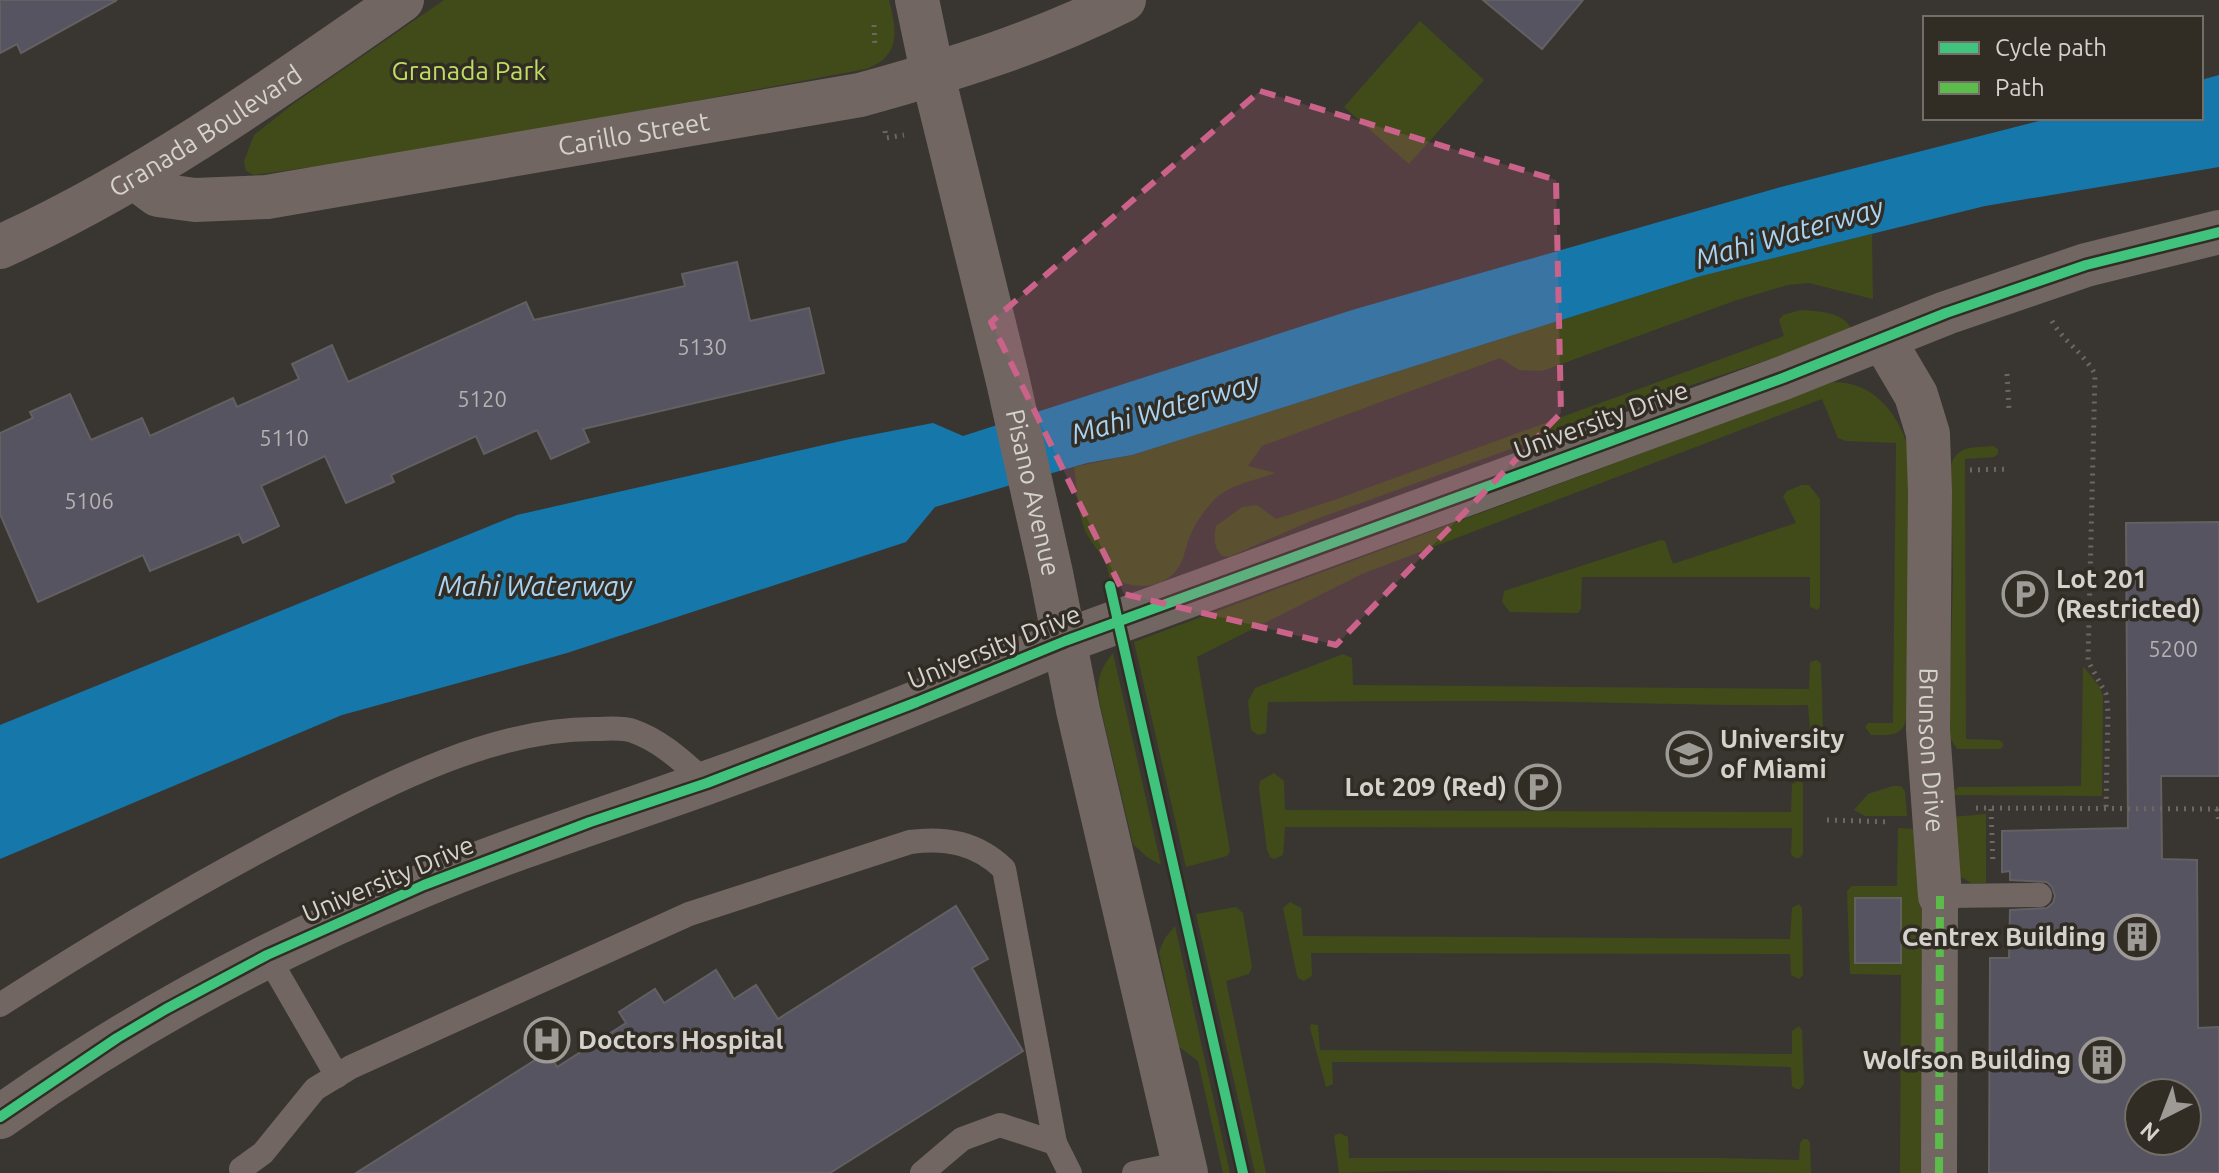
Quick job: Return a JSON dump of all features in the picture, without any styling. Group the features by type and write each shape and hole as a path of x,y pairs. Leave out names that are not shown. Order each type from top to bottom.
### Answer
{"street":[{"name":"Granada Boulevard","path":"0,247 135,178 237,113 402,0"},
{"name":"Pisano Avenue","path":"917,0 1007,377 1078,710 1185,1168"},
{"name":"Carillo Street","path":"135,178 158,195 195,200 267,197 860,95 933,76 1027,44 1124,0"},
{"name":"University Drive","path":"0,1117 117,1038 267,955 424,885 590,822 707,783 1065,641 1783,378 1946,313 2086,265 2219,232"},
{"name":"Brunson Drive","path":"1883,339 1916,395 1928,434 1928,730 1940,896 1939,1173"}],"lane":[{"path":"0,1005 78,954 219,872 389,783 475,749 569,729 630,730 670,750 707,783"},
{"path":"241,1169 263,1153 315,1089 351,1067 689,914 910,842 937,838 988,854 1004,869 1055,1143 1070,1173"},
{"path":"1940,896 2040,895"},
{"path":"267,955 337,1076"},
{"path":"922,1173 962,1139 1000,1125 1055,1143"},
{"path":"1134,1173 1185,1168"}],"path":[{"path":"2050,314 2053,324 2085,357 2095,374 2088,661 2106,694 2106,810"},
{"path":"2007,374 2009,410"},
{"path":"1965,470 2009,469"},
{"path":"1963,808 2218,809 2219,823"},
{"path":"1991,809 1993,866"},
{"path":"1827,820 1896,822"}],"highlighted area":[{"path":"1260,91 1556,180 1561,413 1336,645 1124,594 991,322"}],"green space":[{"name":"Granada Park","path":"444,0 889,0 894,41 885,57 866,69 433,150 254,175 246,171 244,161 254,135 293,104"},
{"path":"1420,21 1484,80 1409,164 1344,107"},
{"path":"1872,234 1873,299 1809,283 1788,285 1737,300 1542,371 1519,370 1500,358 1262,446 1248,466 1276,473 1235,487 1214,500 1194,526 1174,574 1157,584 1138,586 1109,577 1106,563 1083,525 1074,467 1132,455 1701,276"},
{"path":"1801,310 1836,316 1851,328 1849,333 1652,398 1311,521 1229,557 1222,556 1217,549 1216,526 1242,507 1257,505 1276,519 1334,500 1784,336 1779,320 1783,315"},
{"path":"1833,382 1862,388 1884,404 1900,428 1911,455 1907,712 1901,730 1892,734 1871,735 1865,727 1868,723 1893,723 1896,443 1838,438 1822,399 1362,574 1197,657 1230,851 1227,856 1186,867 1134,642"},
{"path":"1993,446 1998,449 1994,457 1965,459 1966,739 1999,740 2003,746 2000,749 1957,749 1950,738 1949,728 1953,574 1951,465 1962,451"},
{"path":"1802,485 1809,485 1820,499 1818,610 1810,607 1810,577 1582,577 1581,609 1578,613 1510,612 1502,602 1504,591 1661,540 1665,541 1673,564 1796,523 1783,496"},
{"path":"1113,653 1161,865 1133,844 1100,705 1099,678"},
{"path":"1343,654 1352,658 1353,685 1809,689 1810,662 1817,660 1821,664 1823,729 1819,734 1810,730 1808,705 1447,701 1268,702 1266,733 1258,735 1251,730 1248,701 1255,688"},
{"path":"2083,666 2103,696 2102,796 1951,795 1958,787 2081,786"},
{"path":"1274,773 1284,781 1285,810 1791,812 1792,784 1800,780 1803,784 1803,854 1795,858 1791,854 1792,828 1285,827 1283,855 1274,859 1267,850 1259,788 1260,781"},
{"path":"1901,786 1905,791 1907,816 1865,816 1854,810 1868,794"},
{"path":"1986,814 1986,883 1971,883 1955,873 1951,817"},
{"path":"1898,828 1916,829 1921,835 1927,1173 1900,1173 1901,975 1850,974 1847,891 1852,886 1897,886","holes":["1901,898 1901,963 1855,963 1855,899"]},
{"path":"1290,902 1301,908 1303,936 1790,939 1792,908 1799,904 1802,908 1803,975 1799,979 1791,975 1790,954 1311,953 1312,976 1304,981 1298,978 1283,908"},
{"path":"1236,907 1243,913 1252,967 1249,974 1226,981 1266,1173 1255,1173 1196,914"},
{"path":"1175,926 1230,1173 1223,1173 1198,1061 1179,1047 1159,952"},
{"path":"1311,1024 1318,1025 1320,1050 1792,1054 1792,1031 1799,1026 1802,1030 1804,1084 1800,1089 1792,1086 1791,1067 1654,1063 1332,1062 1333,1084 1326,1087"},
{"path":"1339,1133 1348,1137 1349,1158 1799,1160 1800,1143 1807,1139 1810,1142 1811,1173 1428,1170 1339,1173 1334,1136"}],"water":[{"name":"Mahi Waterway","path":"2219,75 2219,167 1985,206 1701,276 1132,455 1087,463 935,507 906,542 567,653 342,715 0,859 0,725 517,515 933,423 963,436 1352,310 1781,187 2043,120 2203,120 2203,79"}],"building":[{"path":"0,0 117,0 21,53 17,44 0,53"},
{"path":"1483,0 1583,0 1542,49"},
{"path":"737,262 750,321 809,308 824,373 583,429 589,442 551,459 537,430 484,454 476,436 391,475 394,482 346,503 325,456 261,486 279,526 243,543 239,534 150,571 143,555 38,602 0,514 0,433 33,418 30,412 70,394 91,440 142,418 150,436 233,398 237,407 299,379 292,364 332,345 348,382 526,302 534,320 685,286 682,274"},
{"path":"2219,522 2219,776 2161,776 2162,859 2197,860 2198,1028 2219,1027 2219,1173 1989,1173 1990,958 2009,958 2010,910 2047,908 2055,896 2047,882 2010,880 2010,871 2002,872 2002,831 2128,828 2126,523"},
{"path":"1855,898 1901,898 1901,963 1855,963"},
{"path":"956,906 988,959 972,968 1023,1051 830,1173 356,1173 548,1052 557,1067 626,1023 619,1012 655,989 664,1003 716,970 734,999 756,985 778,1019"}],"marked path":[{"path":"1939,1173 1940,896"}],"cycle path":[{"path":"0,1117 117,1038 166,1009 267,955 424,885 590,822 707,783 1065,641 1783,378 1946,313 2086,265 2219,232"},
{"path":"1110,586 1243,1173"}],"place":[{"name":"Lot 201 (Restricted)","path":"2025,594"},
{"name":"University of Miami","path":"1689,754"},
{"name":"Lot 209 (Red)","path":"1538,787"},
{"name":"Centrex Building","path":"2137,937"},
{"name":"Doctors Hospital","path":"547,1040"},
{"name":"Wolfson Building","path":"2102,1060"}]}
